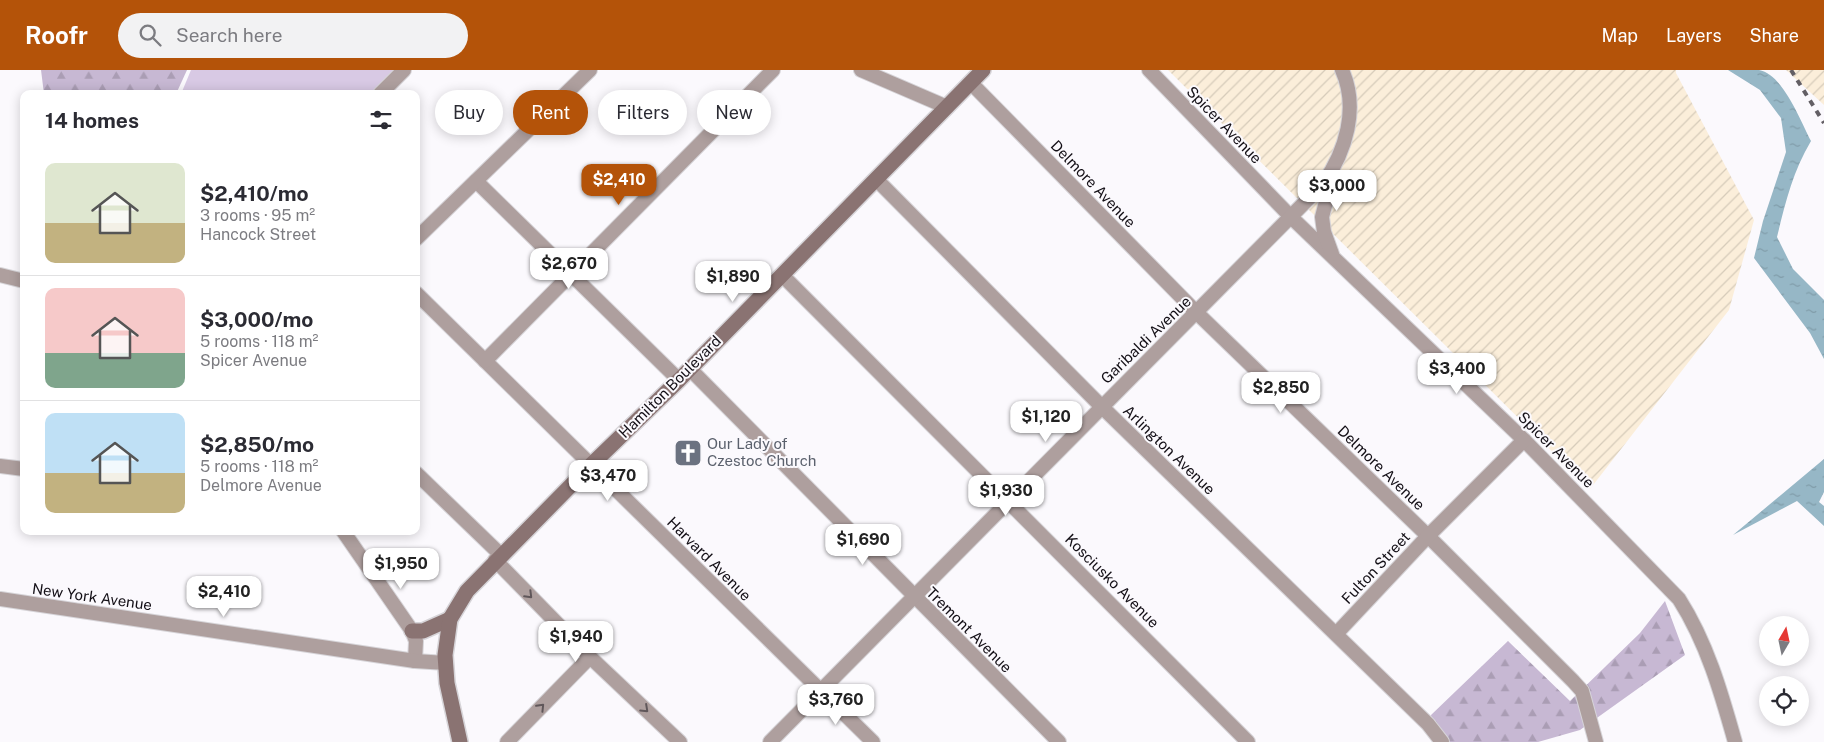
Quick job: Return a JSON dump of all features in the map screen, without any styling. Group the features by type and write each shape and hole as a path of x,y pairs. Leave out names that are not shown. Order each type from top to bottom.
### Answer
{"main road":[{"name":"Hamilton Boulevard","path":"460,742 447,683 446,663 450,619 467,591 591,465 690,369 983,70"},
{"path":"412,631 423,631 450,619"}],"street":[{"path":"384,90 404,70"},
{"path":"420,236 590,70"},
{"path":"485,361 773,70"},
{"path":"861,70 947,107"},
{"name":"Spicer Avenue","path":"1149,70 1292,218 1524,440 1679,599 1692,619 1707,650 1735,742"},
{"path":"1333,257 1324,232 1322,217 1324,204 1332,183 1332,171 1347,134 1350,118 1349,85 1342,70"},
{"name":"Delmore Avenue","path":"971,82 1197,313 1428,536 1582,691 1596,742"},
{"name":"Garibaldi Avenue","path":"770,742 1010,501 1101,406 1292,218 1332,171"},
{"name":"Arlington Avenue","path":"876,179 1101,406 1428,724 1442,742"},
{"path":"476,181 572,273 679,380"},
{"path":"0,275 20,280"},
{"name":"Kosciusko Avenue","path":"782,275 1010,501 1248,742"},
{"name":"Harvard Avenue","path":"420,297 873,742"},
{"name":"Tremont Avenue","path":"690,369 1059,742"},
{"name":"Fulton Street","path":"1336,634 1428,536 1524,440"},
{"path":"0,466 20,468"},
{"path":"420,477 590,657 680,742"},
{"path":"346,535 412,631 416,641 414,661"},
{"name":"New York Avenue","path":"0,599 414,661 446,663"},
{"path":"507,742 590,657"}],"shaded area":[{"path":"191,70 400,70 381,90 183,90"},
{"path":"1168,70 1676,70 1754,220 1729,310 1590,489"},
{"path":"1786,70 1824,70 1824,105"}],"green space":[{"path":"41,70 187,70 178,90 44,90"},
{"path":"1665,601 1685,655 1580,730 1538,742 1435,742 1431,715 1508,641 1570,701 1640,633"}],"water":[{"path":"1728,70 1759,70 1768,73 1776,80 1790,100 1811,141 1794,176 1777,237 1793,269 1824,300 1824,359 1810,333 1754,258 1763,221 1786,152 1781,118 1760,90"},
{"path":"1824,459 1824,492 1819,502 1824,506 1824,526 1797,501 1733,535"}],"railway":[{"path":"1791,70 1824,123"}],"place":[{"name":"Our Lady of Czestoc Church","path":"688,453"}]}
